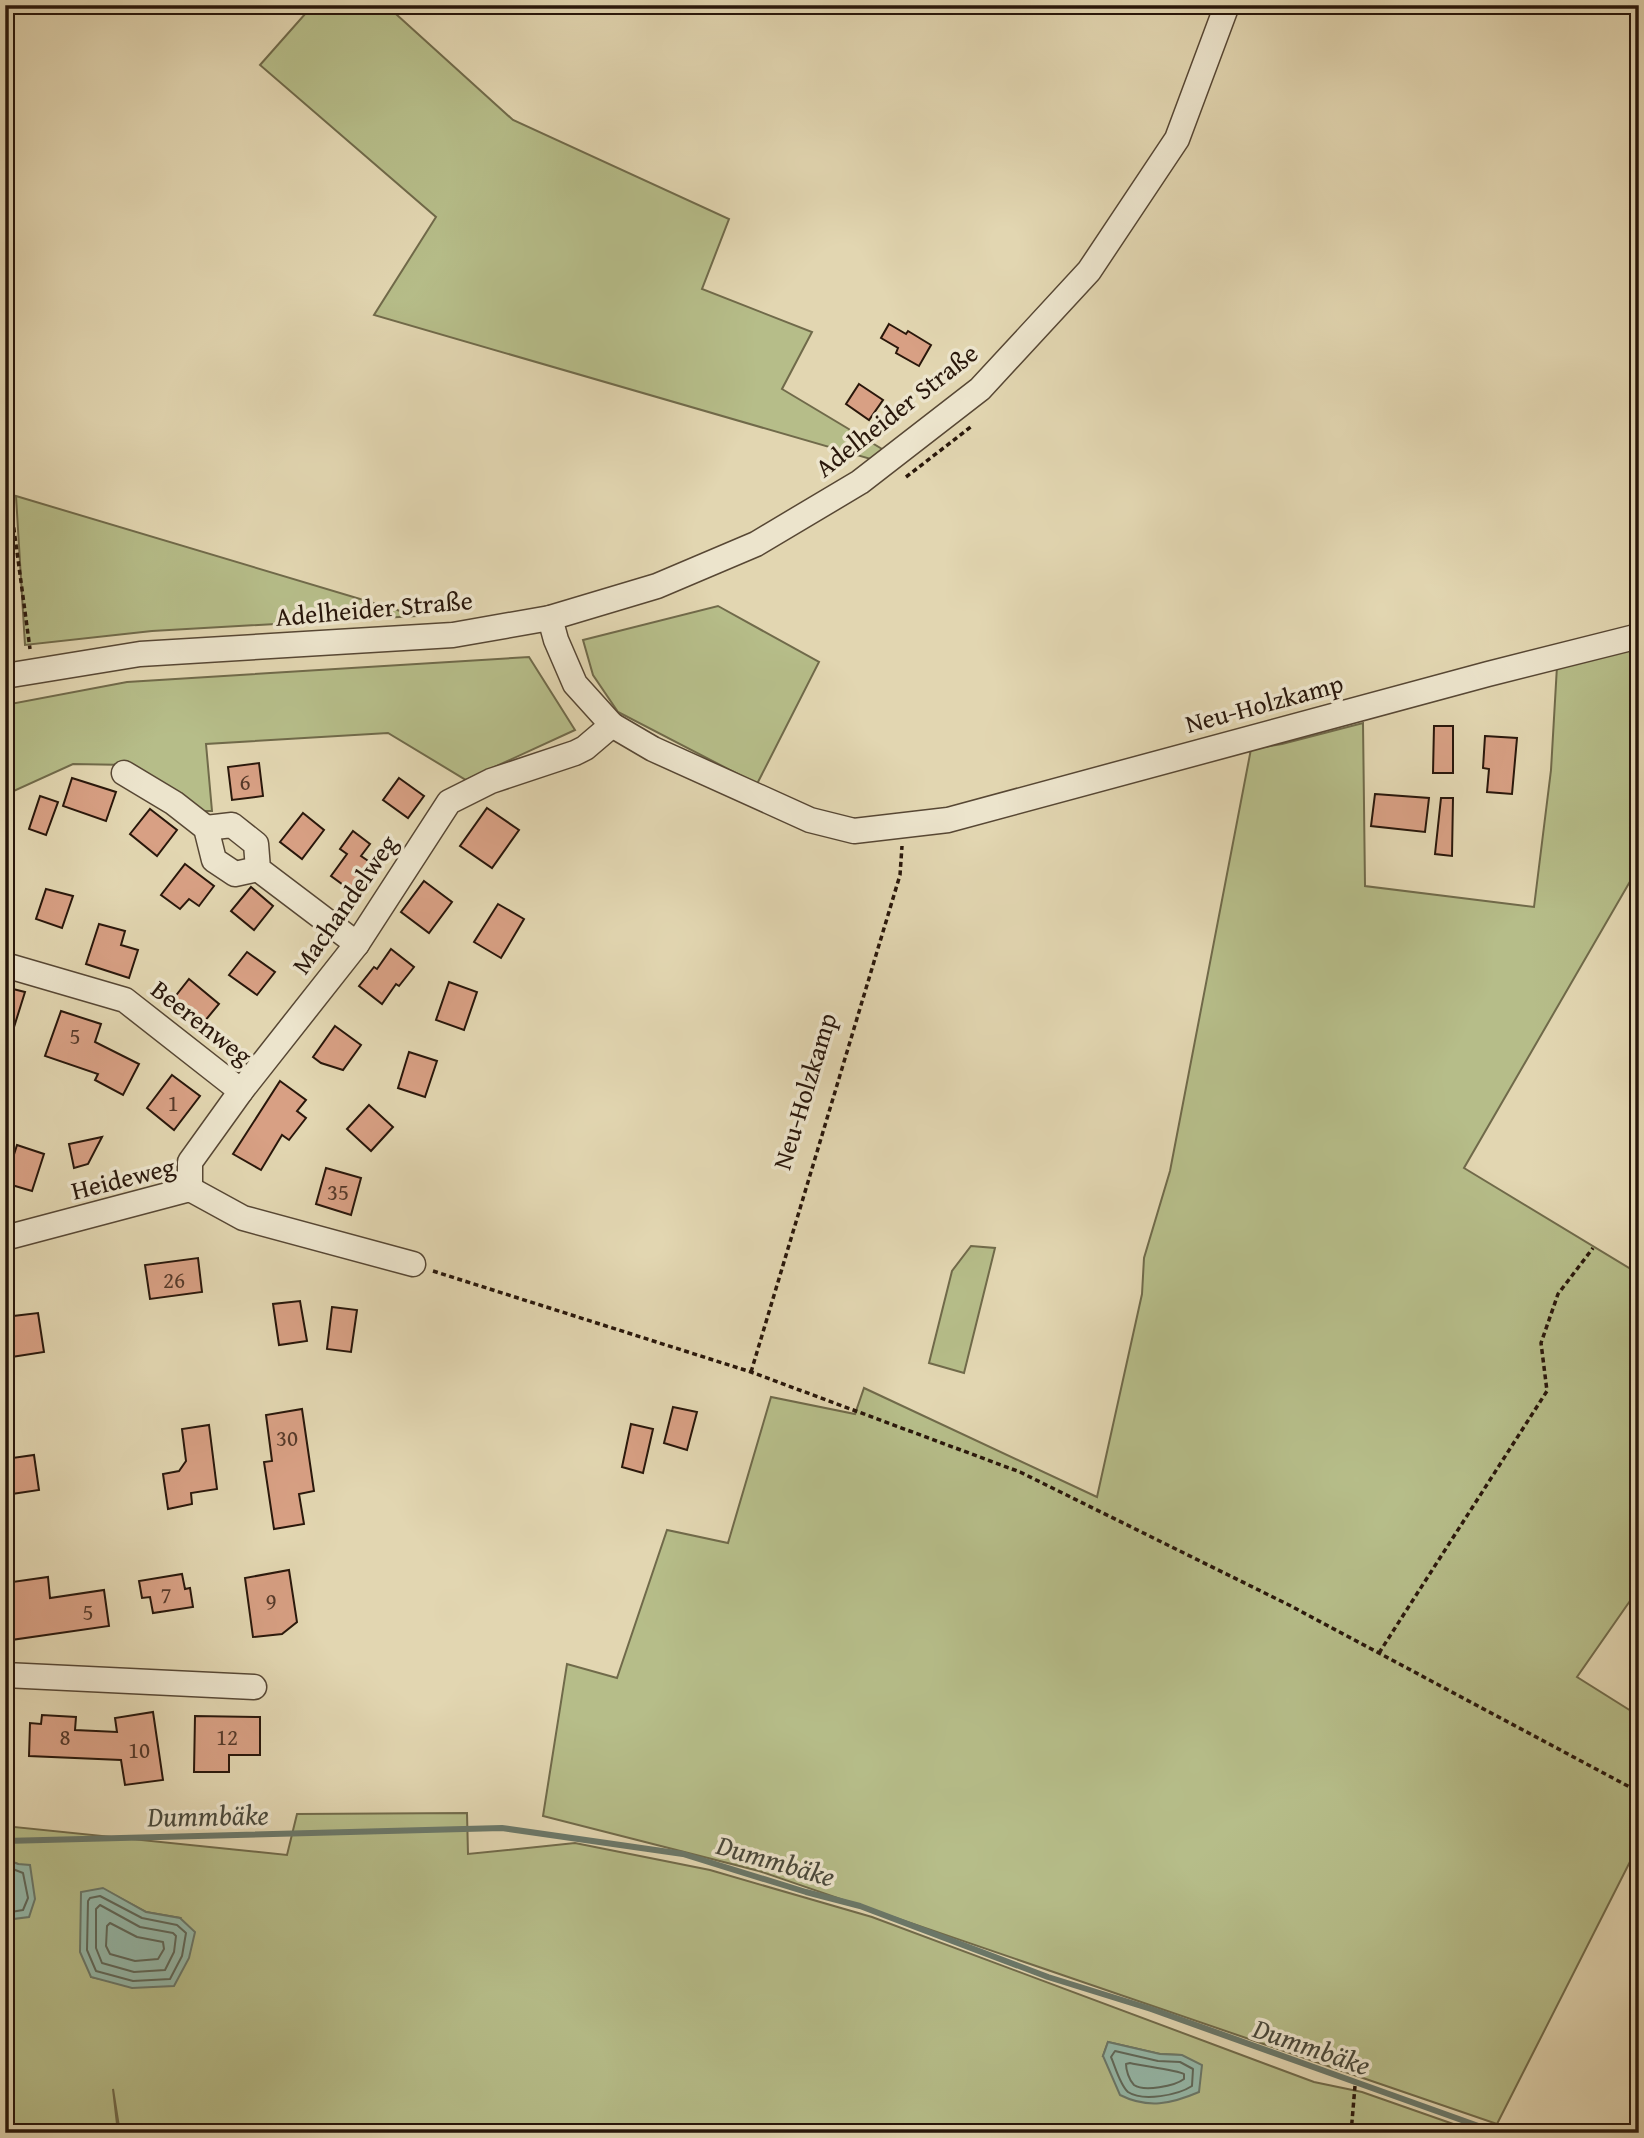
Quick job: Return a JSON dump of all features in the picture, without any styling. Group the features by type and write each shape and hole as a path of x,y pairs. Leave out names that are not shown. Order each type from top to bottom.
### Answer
{"street":[{"name":"Adelheider Straße","path":"5,676 140,653 453,635 550,618 657,586 756,544 860,482 980,389 1089,271 1177,139 1227,5"},
{"name":"Neu-Holzkamp","path":"550,618 575,684 612,725 653,750 810,820 855,831 948,820 1461,681 1639,636"},
{"name":"Machandelweg","path":"190,1189 190,1162 241,1091 357,944 449,802 491,781 586,748 612,725"},
{"path":"124,773 174,803 206,828 214,860 234,874 258,869"},
{"path":"206,828 232,825 256,844 258,869 357,944"},
{"name":"Beerenweg","path":"5,965 125,1000 241,1091"},
{"name":"Heideweg","path":"5,1238 190,1189 243,1218 413,1265"},
{"path":"5,1675 254,1687"}],"path":[{"path":"5,486 13,522 33,671"},
{"name":"Neu-Holzkamp","path":"751,1372 900,875 904,826"},
{"path":"1379,1653 1547,1391 1541,1343 1558,1294 1593,1248"},
{"path":"413,1265 751,1372 1020,1472 1289,1605 1639,1792"},
{"path":"1351,2133 1355,2086"}],"green space":[{"path":"313,5 386,5 513,120 729,219 702,289 812,332 782,389 887,452 874,460 374,315 436,217 260,65"},
{"path":"16,496 417,616 152,631 25,645"},
{"path":"718,606 819,662 757,784 618,712 593,675 583,640"},
{"path":"1639,644 1639,866 1464,1168 1639,1274 1639,1588 1577,1677 1639,1716 1639,1844 1497,2124 759,1871 543,1816 567,1664 617,1678 667,1530 728,1543 771,1397 855,1414 864,1388 1097,1497 1142,1294 1144,1258 1170,1171 1251,749 1282,744 1363,723 1365,886 1534,907 1551,770 1557,666"},
{"path":"529,657 575,730 466,780 388,733 206,744 212,811 198,811 129,765 73,764 5,795 5,705 127,682"},
{"path":"971,1246 995,1248 964,1373 929,1363 952,1271"},
{"path":"467,1813 468,1854 575,1843 710,1870 872,1917 1314,2082 1362,2092 1479,2133 120,2133 113,2089 118,2133 5,2133 5,1920 29,1916 18,1864 5,1859 5,1826 287,1855 297,1814","holes":["103,1889 146,1912 180,1918 113,1982 91,1977 81,1893","1108,2042 1160,2054 1182,2055 1103,2056"]}],"water":[{"path":"5,1859 30,1865 35,1899 29,1917 5,1920"},
{"path":"103,1888 146,1912 180,1918 195,1932 189,1958 174,1986 132,1988 91,1977 80,1952 81,1892"},
{"path":"1108,2042 1160,2054 1182,2055 1202,2065 1199,2092 1160,2103 1140,2102 1120,2095 1103,2056"}],"building":[{"path":"889,324 906,334 908,331 931,345 919,366 896,353 898,348 881,338"},
{"path":"859,384 883,400 869,420 846,404"},
{"path":"1434,726 1453,726 1453,773 1433,773"},
{"path":"1485,736 1517,738 1512,794 1487,792 1489,769 1483,768"},
{"path":"259,763 263,796 232,800 228,767"},
{"path":"72,778 116,792 106,821 63,806"},
{"path":"399,778 424,796 408,818 383,800"},
{"path":"1375,794 1429,798 1425,832 1371,826"},
{"path":"40,796 58,802 46,835 29,829"},
{"path":"1441,798 1453,798 1452,856 1435,854"},
{"path":"487,808 519,830 492,868 460,846"},
{"path":"150,809 177,830 157,856 130,834"},
{"path":"303,813 324,830 302,859 280,842"},
{"path":"353,831 370,844 361,856 377,867 357,895 331,876 347,854 340,849"},
{"path":"185,864 214,886 199,906 189,899 180,909 161,895"},
{"path":"424,881 452,902 429,933 401,912"},
{"path":"251,887 273,906 254,930 231,911"},
{"path":"46,889 73,896 62,928 36,919"},
{"path":"498,904 524,919 501,958 474,942"},
{"path":"99,924 125,931 121,945 138,950 129,978 86,964"},
{"path":"391,949 414,967 399,986 396,984 382,1004 359,986 374,967 377,969"},
{"path":"247,952 275,972 257,995 229,975"},
{"path":"189,979 219,1004 204,1022 174,998"},
{"path":"449,982 477,992 464,1030 436,1020"},
{"path":"5,987 25,992 9,1043 5,1043"},
{"path":"61,1011 101,1024 95,1042 139,1064 123,1095 95,1080 98,1074 45,1056"},
{"path":"335,1026 361,1045 343,1070 321,1063 313,1057"},
{"path":"409,1052 437,1061 425,1097 398,1088"},
{"path":"172,1075 200,1096 174,1130 147,1108"},
{"path":"280,1081 306,1100 297,1111 306,1118 289,1140 282,1135 261,1170 233,1154"},
{"path":"369,1105 393,1127 371,1151 347,1129"},
{"path":"102,1137 88,1164 74,1168 69,1144"},
{"path":"17,1145 44,1154 32,1191 5,1183"},
{"path":"326,1168 361,1178 351,1215 316,1204"},
{"path":"198,1258 202,1292 150,1299 145,1265"},
{"path":"300,1301 307,1341 279,1345 273,1304"},
{"path":"332,1307 357,1310 351,1352 327,1349"},
{"path":"38,1313 44,1352 5,1358 5,1317"},
{"path":"673,1407 697,1412 687,1450 664,1443"},
{"path":"302,1409 314,1491 299,1494 304,1524 274,1529 264,1462 272,1461 266,1415"},
{"path":"631,1424 653,1429 643,1473 622,1467"},
{"path":"209,1425 217,1489 191,1493 192,1504 168,1509 163,1474 179,1471 186,1461 182,1429"},
{"path":"34,1455 39,1490 5,1495 5,1459"},
{"path":"289,1570 297,1622 282,1634 253,1637 245,1578"},
{"path":"182,1574 185,1589 190,1588 193,1607 153,1613 150,1597 142,1598 139,1581"},
{"path":"48,1577 50,1598 104,1590 109,1626 11,1640 5,1583"},
{"path":"153,1712 163,1780 125,1785 121,1760 29,1756 30,1723 41,1724 42,1715 76,1717 75,1730 117,1732 115,1718"},
{"path":"195,1716 260,1717 260,1755 229,1755 229,1772 194,1772"}],"waterway":[{"name":"Dummbäke","path":"5,1841 502,1828 683,1854 860,1906 1048,1977 1151,2009 1498,2133"}]}
